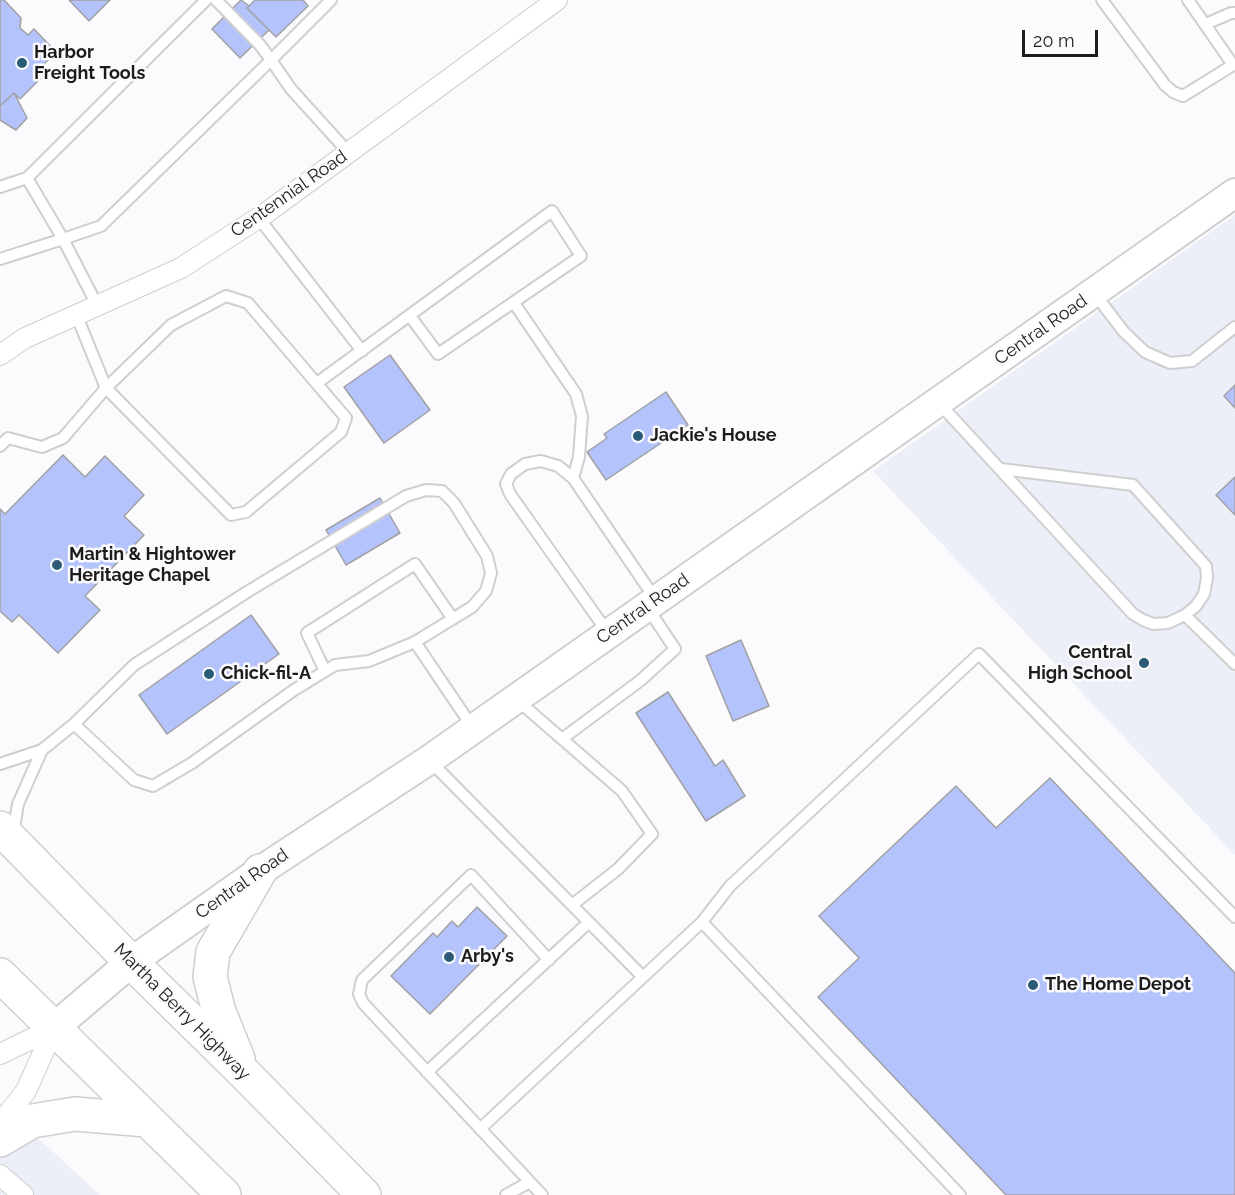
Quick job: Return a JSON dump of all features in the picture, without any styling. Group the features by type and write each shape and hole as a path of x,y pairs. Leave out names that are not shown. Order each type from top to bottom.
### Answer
{"highway":[{"name":"Martha Berry Highway","path":"6,834 364,1195"},
{"path":"243,1072 219,1012 210,977 213,952 260,871"},
{"path":"0,975 224,1195"},
{"path":"0,1140 32,1121 75,1114 147,1120"}],"street":[{"name":"Centennial Road","path":"0,355 25,338 181,268 258,217 557,0"},
{"name":"Central Road","path":"0,1054 54,1028 131,962 260,871 429,760 1235,193"},
{"name":"Central Road","path":"0,1124 26,1091 54,1028"},
{"path":"0,1175 23,1195"}],"lane":[{"path":"0,188 27,178 206,0"},
{"path":"216,0 260,45 291,89 348,152"},
{"path":"0,259 101,226 331,0"},
{"path":"1102,0 1165,85 1173,92 1183,96 1234,64 1188,0"},
{"path":"1206,24 1231,13 1235,14"},
{"path":"27,178 63,238 98,305"},
{"path":"317,383 552,211 581,256 438,354 410,316"},
{"path":"258,217 362,351"},
{"path":"1094,293 1124,332 1145,352 1170,363 1192,361 1235,327"},
{"path":"0,446 8,438 42,447 63,438 106,388 171,325 226,296 248,303 317,383 346,418 341,432 246,512 231,515 106,388 76,314"},
{"path":"514,303 576,394 582,416 579,457 573,478"},
{"path":"938,402 1133,614 1153,624 1168,623 1185,615 1196,606 1204,594 1207,578 1206,566 1133,485 1001,469"},
{"path":"562,739 641,680 675,649 651,604 573,478 558,466 542,461 525,464 511,474 506,484 510,494 608,633"},
{"path":"0,764 42,750 74,724 134,665 247,592 406,496 426,490 442,491 454,503 488,556 491,573 486,591 472,607 415,642 369,661 335,665 294,690 192,763 153,786 134,780 74,724"},
{"path":"325,672 307,633 415,564 453,619"},
{"path":"1185,615 1235,664"},
{"path":"415,642 473,728"},
{"path":"480,1129 702,922 730,886 980,654 1235,917"},
{"path":"516,698 622,791 652,834 618,869 572,905"},
{"path":"6,834 42,750"},
{"path":"429,760 643,977"},
{"path":"542,1195 363,1003 359,994 362,980 471,875 549,960"},
{"path":"427,1072 589,922"},
{"path":"702,922 960,1195"},
{"path":"506,1195 530,1182"},
{"path":"520,1195 530,1182"}],"shaded area":[{"name":"Central High School","path":"1235,215 1235,855 873,471"},
{"path":"0,1103 100,1195 0,1195"}],"building":[{"name":"Harbor Freight Tools","path":"0,0 4,0 21,18 20,28 28,35 34,29 56,52 34,74 40,79 20,99 14,93 0,106"},
{"path":"69,0 110,0 89,21"},
{"path":"241,0 269,30 240,58 212,29"},
{"path":"255,0 303,0 308,6 276,37 247,8"},
{"path":"14,93 27,118 16,130 0,120 0,106"},
{"path":"390,355 430,410 384,443 344,387"},
{"path":"1235,385 1235,408 1224,396"},
{"name":"Jackie's House","path":"666,392 688,425 606,480 587,452 607,438 604,434"},
{"name":"Martin & Hightower Heritage Chapel","path":"63,455 85,477 105,456 144,495 124,516 144,535 85,596 100,610 58,653 19,615 12,622 0,611 0,509 5,514"},
{"path":"1235,477 1235,515 1216,495"},
{"path":"380,498 400,533 346,565 326,530"},
{"name":"Chick-fil-A","path":"251,615 279,654 167,734 139,695"},
{"path":"741,640 769,706 733,721 706,656"},
{"path":"668,692 715,766 723,760 745,796 706,821 636,713"},
{"name":"The Home Depot","path":"1050,778 1235,973 1235,1195 1006,1195 818,997 859,958 819,916 956,786 996,828"},
{"name":"Arby's","path":"477,907 507,936 430,1014 391,976 433,933 437,937 452,921 458,927"}],"place":[{"name":"Harbor Freight Tools","path":"22,63"},
{"name":"Jackie's House","path":"638,436"},
{"name":"Martin & Hightower Heritage Chapel","path":"57,565"},
{"name":"Central High School","path":"1144,663"},
{"name":"Chick-fil-A","path":"209,674"},
{"name":"Arby's","path":"449,957"},
{"name":"The Home Depot","path":"1033,985"}]}
